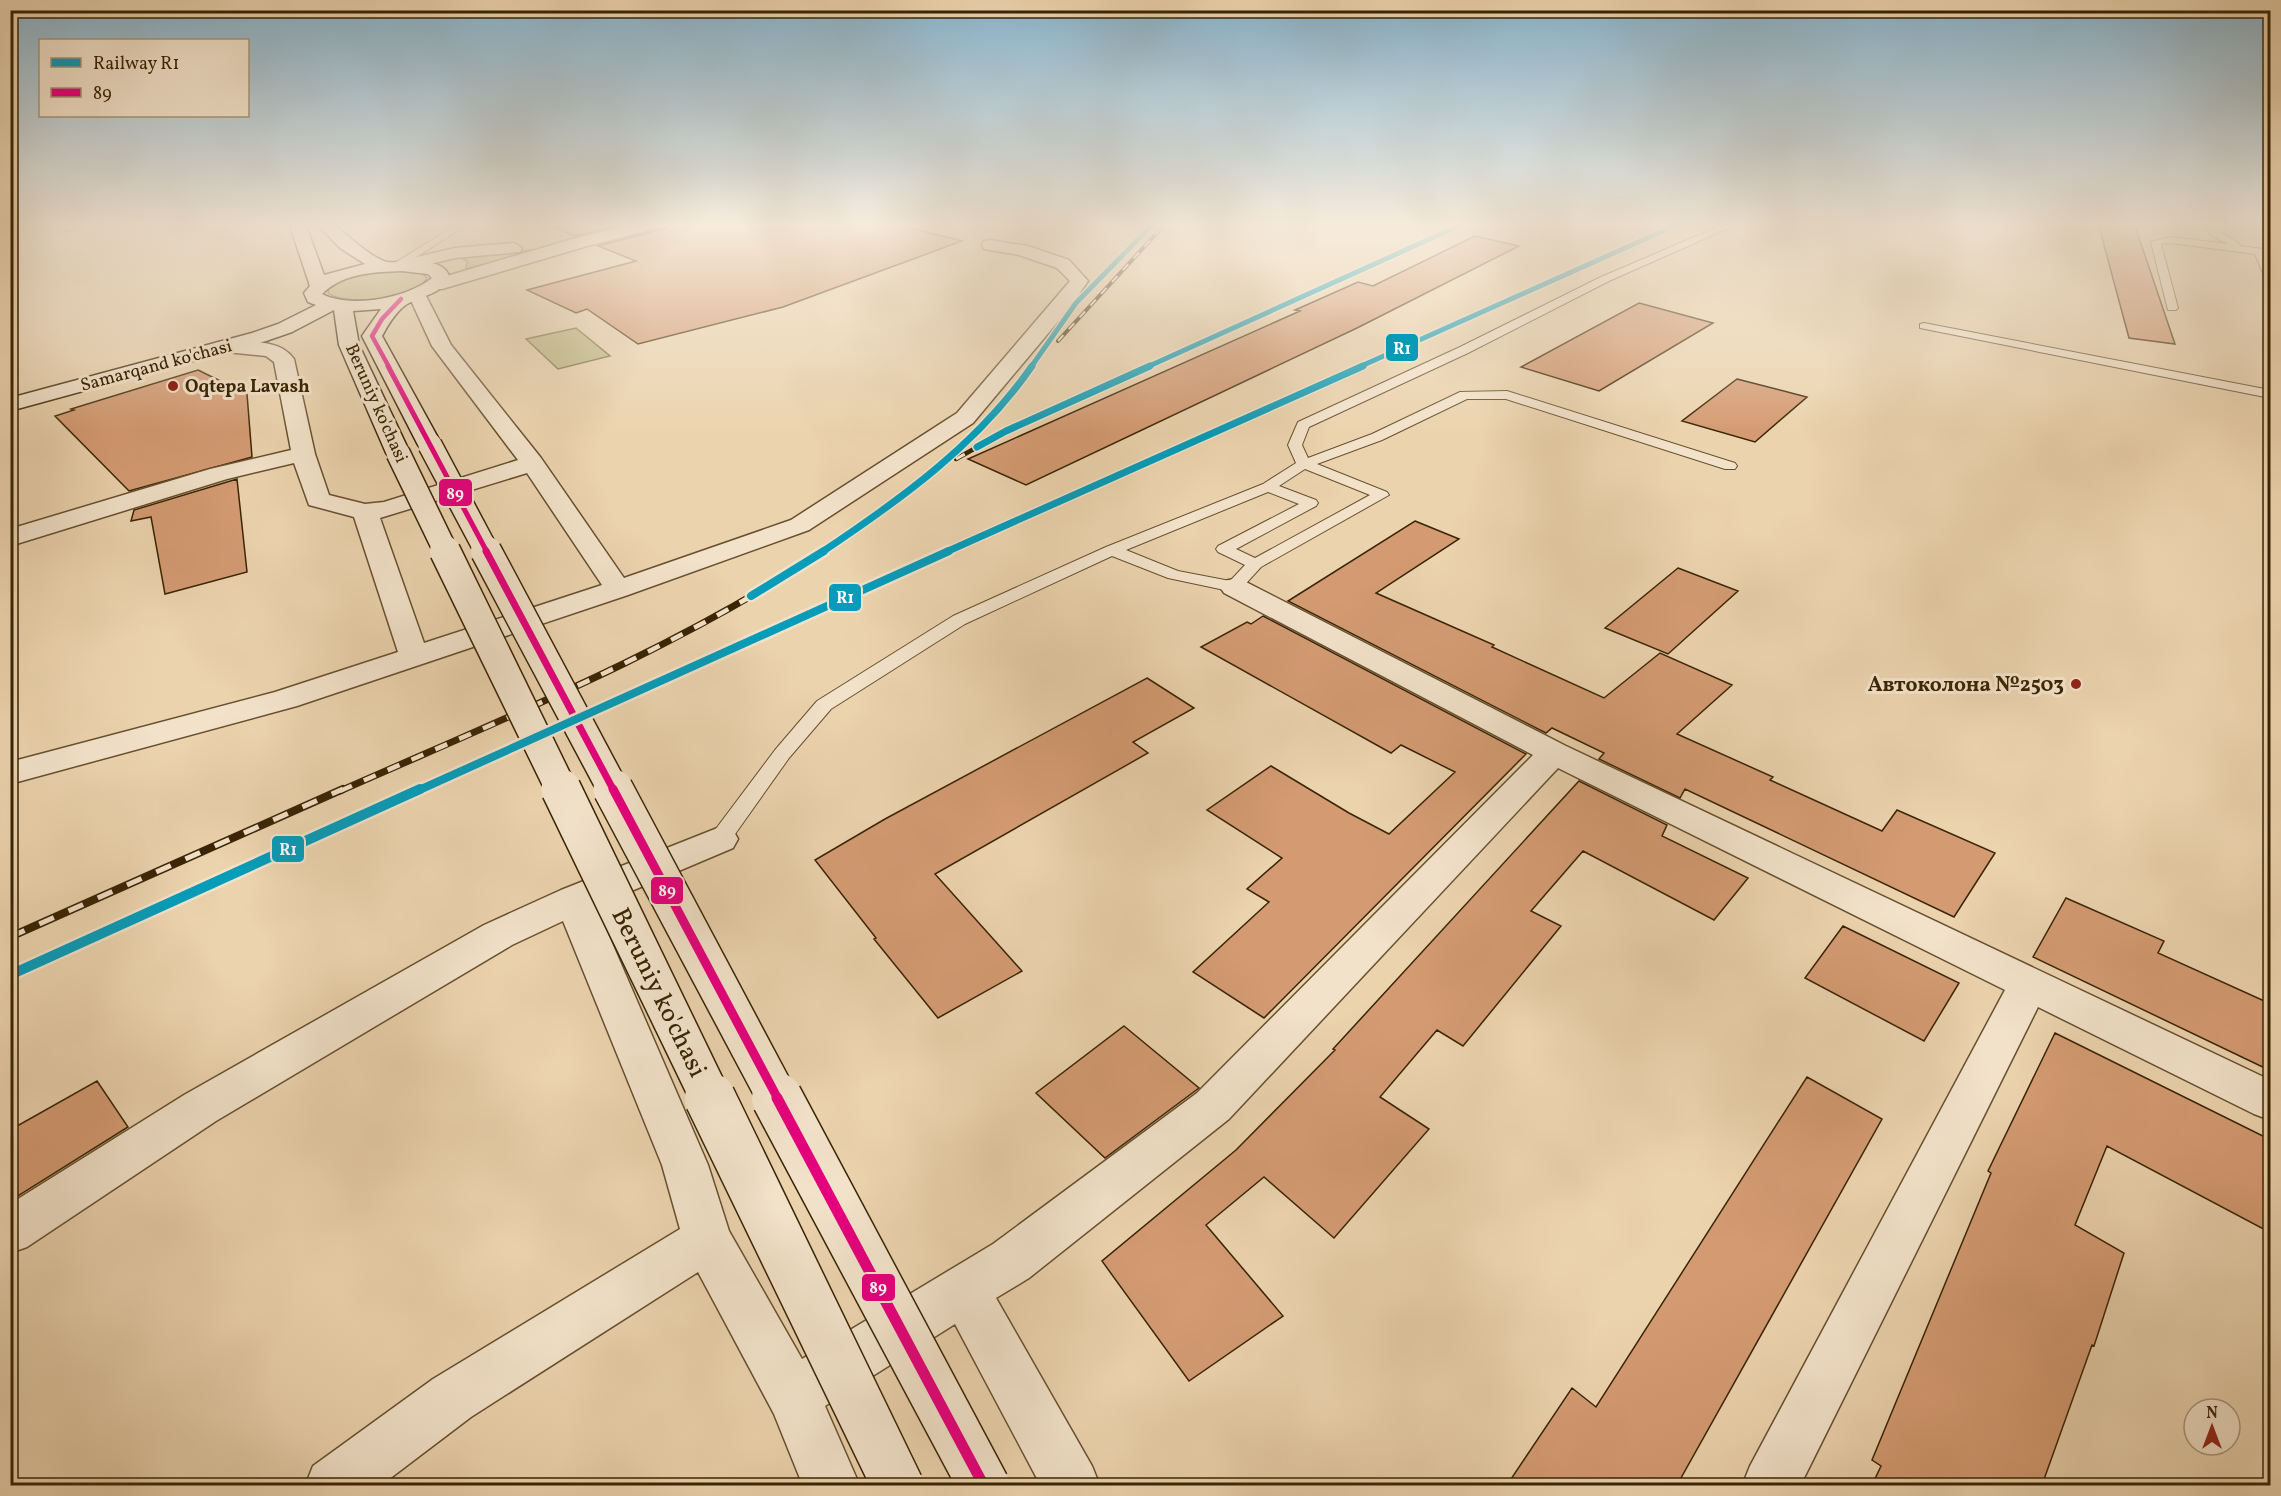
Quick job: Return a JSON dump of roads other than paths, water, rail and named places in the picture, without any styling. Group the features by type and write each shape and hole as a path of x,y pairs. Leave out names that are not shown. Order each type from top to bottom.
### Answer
{"street":[{"name":"Beruniy ko'chasi","path":"325,293 349,345 414,449 984,1485"},
{"path":"327,298 331,293"},
{"name":"Beruniy ko'chasi","path":"418,293 382,319 372,336 414,449 898,1485"},
{"path":"327,298 418,293 442,346 533,463 618,589"},
{"path":"10,773 286,699 618,589 800,525 965,418 1069,293"},
{"name":"Samarqand ko'chasi","path":"10,405 259,337 285,328 327,298"},
{"name":"Samarqand ko'chasi","path":"10,392 174,347 327,298"},
{"path":"259,337 318,338 349,345"},
{"path":"223,347 271,350 284,359 303,454 318,500 365,512 387,509 533,463"},
{"path":"10,538 219,474 303,454"},
{"path":"365,512 414,656"},
{"path":"1244,575 1554,753 2271,1101"},
{"path":"793,1395 1011,1261 1213,1106 1554,753"},
{"path":"10,1231 200,1108 498,935 574,900 720,839"},
{"path":"574,900 685,1164 707,1239 793,1395 832,1485"},
{"path":"1770,1485 2029,984"},
{"path":"333,1485 452,1398 707,1239"},
{"path":"964,1290 1072,1485"}],"lane":[{"path":"1112,550 1174,575 1244,575 1382,495 1304,464 1295,445 1303,425 1464,350 1578,293"},
{"path":"2168,293 2172,308"},
{"path":"1924,326 2271,394"},
{"path":"720,839 782,754 824,705 959,620 1112,550 1268,486 1304,464 1377,437 1465,395 1508,395 1730,465"},
{"path":"1244,575 1224,549 1311,503 1268,486"}],"railway":[{"path":"1031,367 1076,303 1086,293"},
{"path":"1058,341 1102,293"},
{"path":"1147,367 1311,293"},
{"path":"1359,367 1525,293"},
{"path":"822,552 880,512 936,469 987,421 1032,366"},
{"path":"956,459 1006,431 1150,366"},
{"path":"946,552 1363,366"},
{"path":"340,791 648,652 767,587 824,551"},
{"path":"417,791 949,551"},
{"path":"10,937 343,789"},
{"path":"10,975 420,789"}],"rail line":[{"name":"R1","path":"751,596 870,520 964,445 1020,383 1076,303 1086,293"},
{"name":"R1","path":"977,447 1006,431 1311,293"},
{"name":"R1","path":"10,975 1525,293"}],"place":[{"name":"Oqtepa Lavash","path":"173,386"},
{"name":"Автоколона №2503","path":"2076,684"}]}
